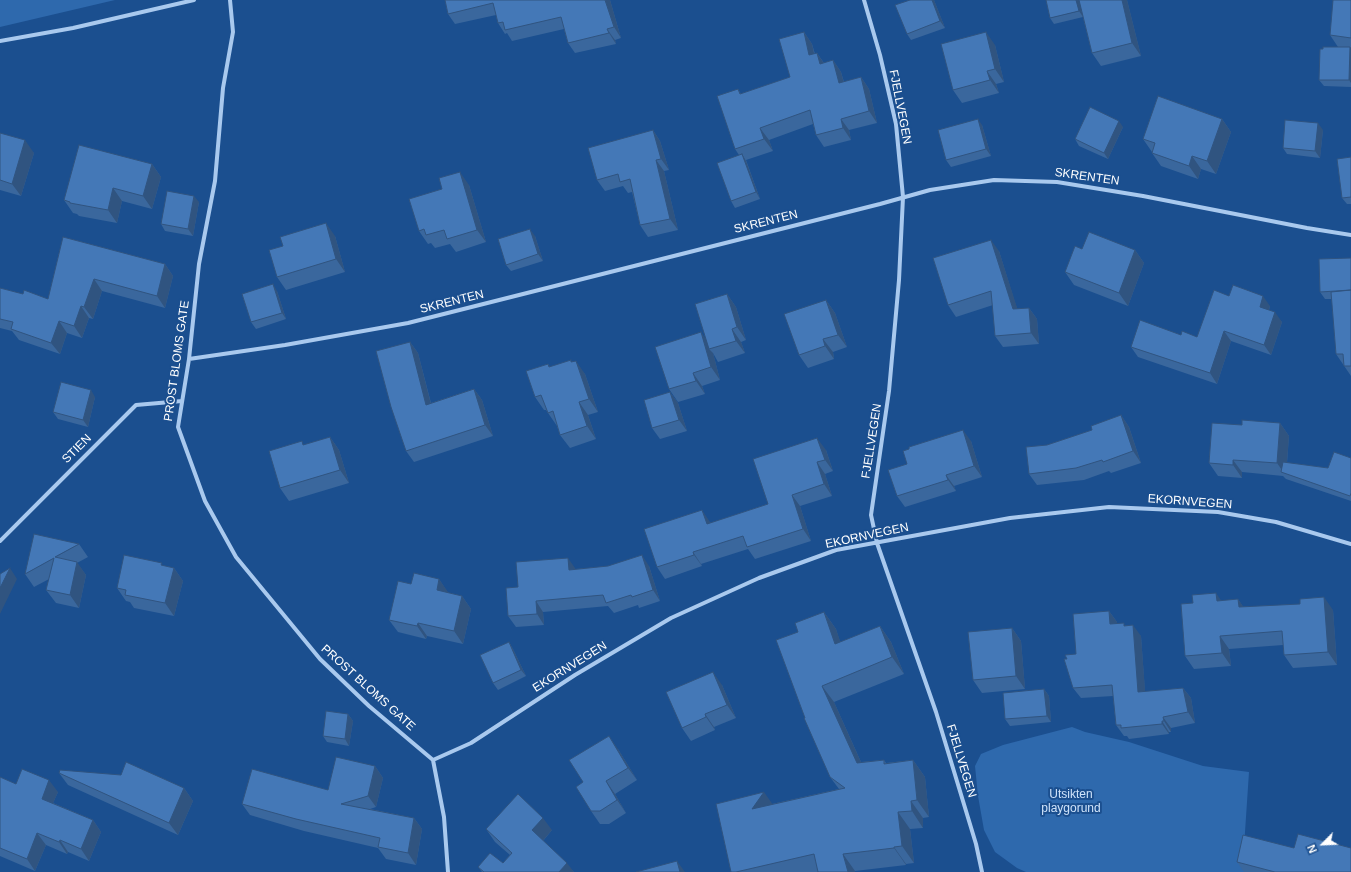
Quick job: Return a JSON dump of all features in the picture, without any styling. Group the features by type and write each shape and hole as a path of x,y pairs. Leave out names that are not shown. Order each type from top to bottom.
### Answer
{"street":[{"path":"0,41 74,28 194,0"},
{"name":"PROST BLOMS GATE","path":"230,0 232,32 223,88 215,181 199,264 189,359 178,427 205,502 236,558 320,659 369,706 433,760"},
{"name":"FJELLVEGEN","path":"864,0 880,55 896,124 903,197 899,280 889,391 871,515 877,543 936,712 976,844 982,872"},
{"name":"SKRENTEN","path":"189,359 408,324 930,190 994,180 1057,182 1143,196 1351,235"},
{"name":"STIEN","path":"0,541 136,405 182,401"},
{"name":"EKORNVEGEN","path":"433,760 471,743 575,675 671,618 759,578 836,550 1010,518 1109,507 1218,512 1276,522 1351,544"},
{"path":"433,760 444,817 448,872"}],"green space":[{"path":"0,0 115,0 0,27"},
{"name":"Utsikten playgorund","path":"1072,727 1085,732 1129,742 1203,766 1249,772 1244,847 1244,872 1026,872 1017,868 995,852 984,830 978,796 975,766 981,754 1003,745"}],"building":[{"path":"445,0 605,0 614,27 607,29 609,33 568,43 561,17 505,30 503,22 498,23 493,3 448,14"},
{"path":"910,0 932,0 940,21 907,34 895,5"},
{"path":"1046,0 1076,0 1079,11 1050,18"},
{"path":"1079,0 1122,0 1132,43 1092,53"},
{"path":"1333,0 1351,0 1351,38 1330,35"},
{"path":"804,32 809,55 817,53 820,64 833,60 839,83 861,77 869,111 841,119 843,128 816,135 810,110 760,128 764,139 735,149 717,96 738,89 740,94 790,77 779,39"},
{"path":"986,32 995,69 987,71 990,80 953,90 941,44"},
{"path":"1323,47 1350,47 1349,80 1319,80 1320,49 1323,49"},
{"path":"1158,96 1222,119 1207,161 1192,156 1189,166 1152,153 1155,143 1143,139"},
{"path":"1090,107 1119,121 1104,153 1075,139"},
{"path":"978,119 986,149 946,160 938,130"},
{"path":"1285,120 1318,123 1315,151 1283,148"},
{"path":"653,130 661,159 656,160 670,219 640,225 630,179 620,182 618,174 597,180 588,148"},
{"path":"0,133 25,140 12,184 0,180"},
{"path":"79,145 152,164 143,196 113,188 108,210 70,203 64,200"},
{"path":"742,154 756,192 731,201 717,163"},
{"path":"1351,157 1351,197 1342,198 1337,159"},
{"path":"460,172 477,230 447,239 444,230 426,235 424,229 419,231 409,199 442,189 439,178"},
{"path":"167,191 194,196 188,229 161,224"},
{"path":"326,223 336,259 277,277 269,250 283,246 280,237"},
{"path":"530,229 538,254 506,265 498,239"},
{"path":"1089,232 1135,250 1119,293 1065,272 1075,246 1082,249"},
{"path":"63,237 165,264 157,296 94,279 84,307 81,306 74,326 59,321 51,343 11,329 13,322 0,319 0,288 23,294 24,290 48,299"},
{"path":"991,240 1013,309 1029,308 1031,333 995,336 991,291 948,305 933,258"},
{"path":"1351,258 1351,290 1320,292 1319,259"},
{"path":"273,284 282,313 251,322 242,294"},
{"path":"1233,285 1263,296 1260,307 1275,312 1264,345 1224,331 1210,373 1131,347 1140,320 1181,335 1182,331 1197,337 1214,290 1229,296"},
{"path":"1351,290 1351,366 1344,366 1343,354 1336,354 1331,292"},
{"path":"727,294 737,327 732,329 736,341 709,349 695,304"},
{"path":"826,300 838,335 823,339 825,346 799,355 784,314"},
{"path":"701,332 711,367 693,373 696,381 669,389 655,347"},
{"path":"410,342 426,405 474,389 485,425 406,451 391,407 376,351"},
{"path":"571,360 571,362 576,361 589,399 579,402 587,426 560,435 553,411 548,413 541,395 535,397 526,371 548,364 549,367"},
{"path":"61,382 91,390 83,420 53,412"},
{"path":"670,392 679,420 652,428 644,400"},
{"path":"1121,415 1133,451 1103,462 1102,460 1076,468 1029,474 1026,447 1047,445 1092,430 1091,426"},
{"path":"1242,420 1280,423 1277,463 1233,460 1233,465 1209,463 1212,423 1242,425"},
{"path":"963,430 974,466 946,475 948,480 897,496 888,470 907,464 903,451 909,449 909,447"},
{"path":"330,437 340,470 280,488 269,451 302,441 303,445"},
{"path":"817,438 825,460 817,462 824,484 792,495 803,529 747,547 743,536 693,552 694,555 657,567 644,529 702,510 707,524 768,504 753,459"},
{"path":"1334,452 1351,458 1350,496 1281,472 1283,462 1328,468"},
{"path":"34,534 79,544 55,557 77,562 70,595 46,590 54,558 25,574"},
{"path":"124,555 162,563 161,565 174,568 165,603 125,595 126,590 117,588"},
{"path":"642,555 653,590 606,603 603,595 536,601 537,614 508,616 506,588 518,587 516,562 568,558 569,570 608,566"},
{"path":"10,568 0,588 0,574"},
{"path":"414,573 439,579 437,590 462,596 454,631 418,623 417,626 389,620 398,581 411,584"},
{"path":"1216,593 1217,601 1238,599 1239,607 1300,604 1300,599 1324,597 1328,652 1284,655 1282,631 1220,636 1222,653 1185,656 1181,604 1193,603 1192,595"},
{"path":"1109,611 1110,624 1124,623 1124,626 1133,625 1138,692 1183,688 1188,712 1163,717 1164,721 1162,721 1162,724 1121,728 1121,725 1116,725 1112,685 1073,688 1064,659 1067,659 1065,655 1076,654 1073,614"},
{"path":"824,612 835,644 880,626 892,657 822,686 857,763 884,760 884,764 913,760 917,800 911,801 912,811 898,812 902,846 843,854 848,872 818,872 814,854 731,872 716,804 764,792 752,809 845,788 830,777 804,718 776,640 798,632 795,623"},
{"path":"1012,628 1016,676 973,680 968,632"},
{"path":"509,642 521,670 493,683 480,655"},
{"path":"713,672 727,705 705,714 706,717 682,728 666,692"},
{"path":"1044,689 1047,716 1005,719 1003,693"},
{"path":"326,711 348,714 345,739 323,736"},
{"path":"609,736 628,768 606,781 617,800 600,811 591,811 576,787 583,782 569,760"},
{"path":"336,757 375,766 368,796 341,804 414,818 408,853 378,847 380,838 296,819 242,804 252,769 328,790"},
{"path":"126,762 184,788 169,823 59,773 60,770 121,775"},
{"path":"22,769 49,780 42,799 93,820 81,849 60,840 59,842 37,833 27,859 0,848 0,777 16,784"},
{"path":"518,794 543,818 532,830 567,863 559,872 484,872 478,867 490,853 503,863 512,853 486,829"},
{"path":"1298,834 1351,848 1351,872 1275,872 1237,862 1243,835 1294,848"},
{"path":"677,861 680,872 636,872"}]}
